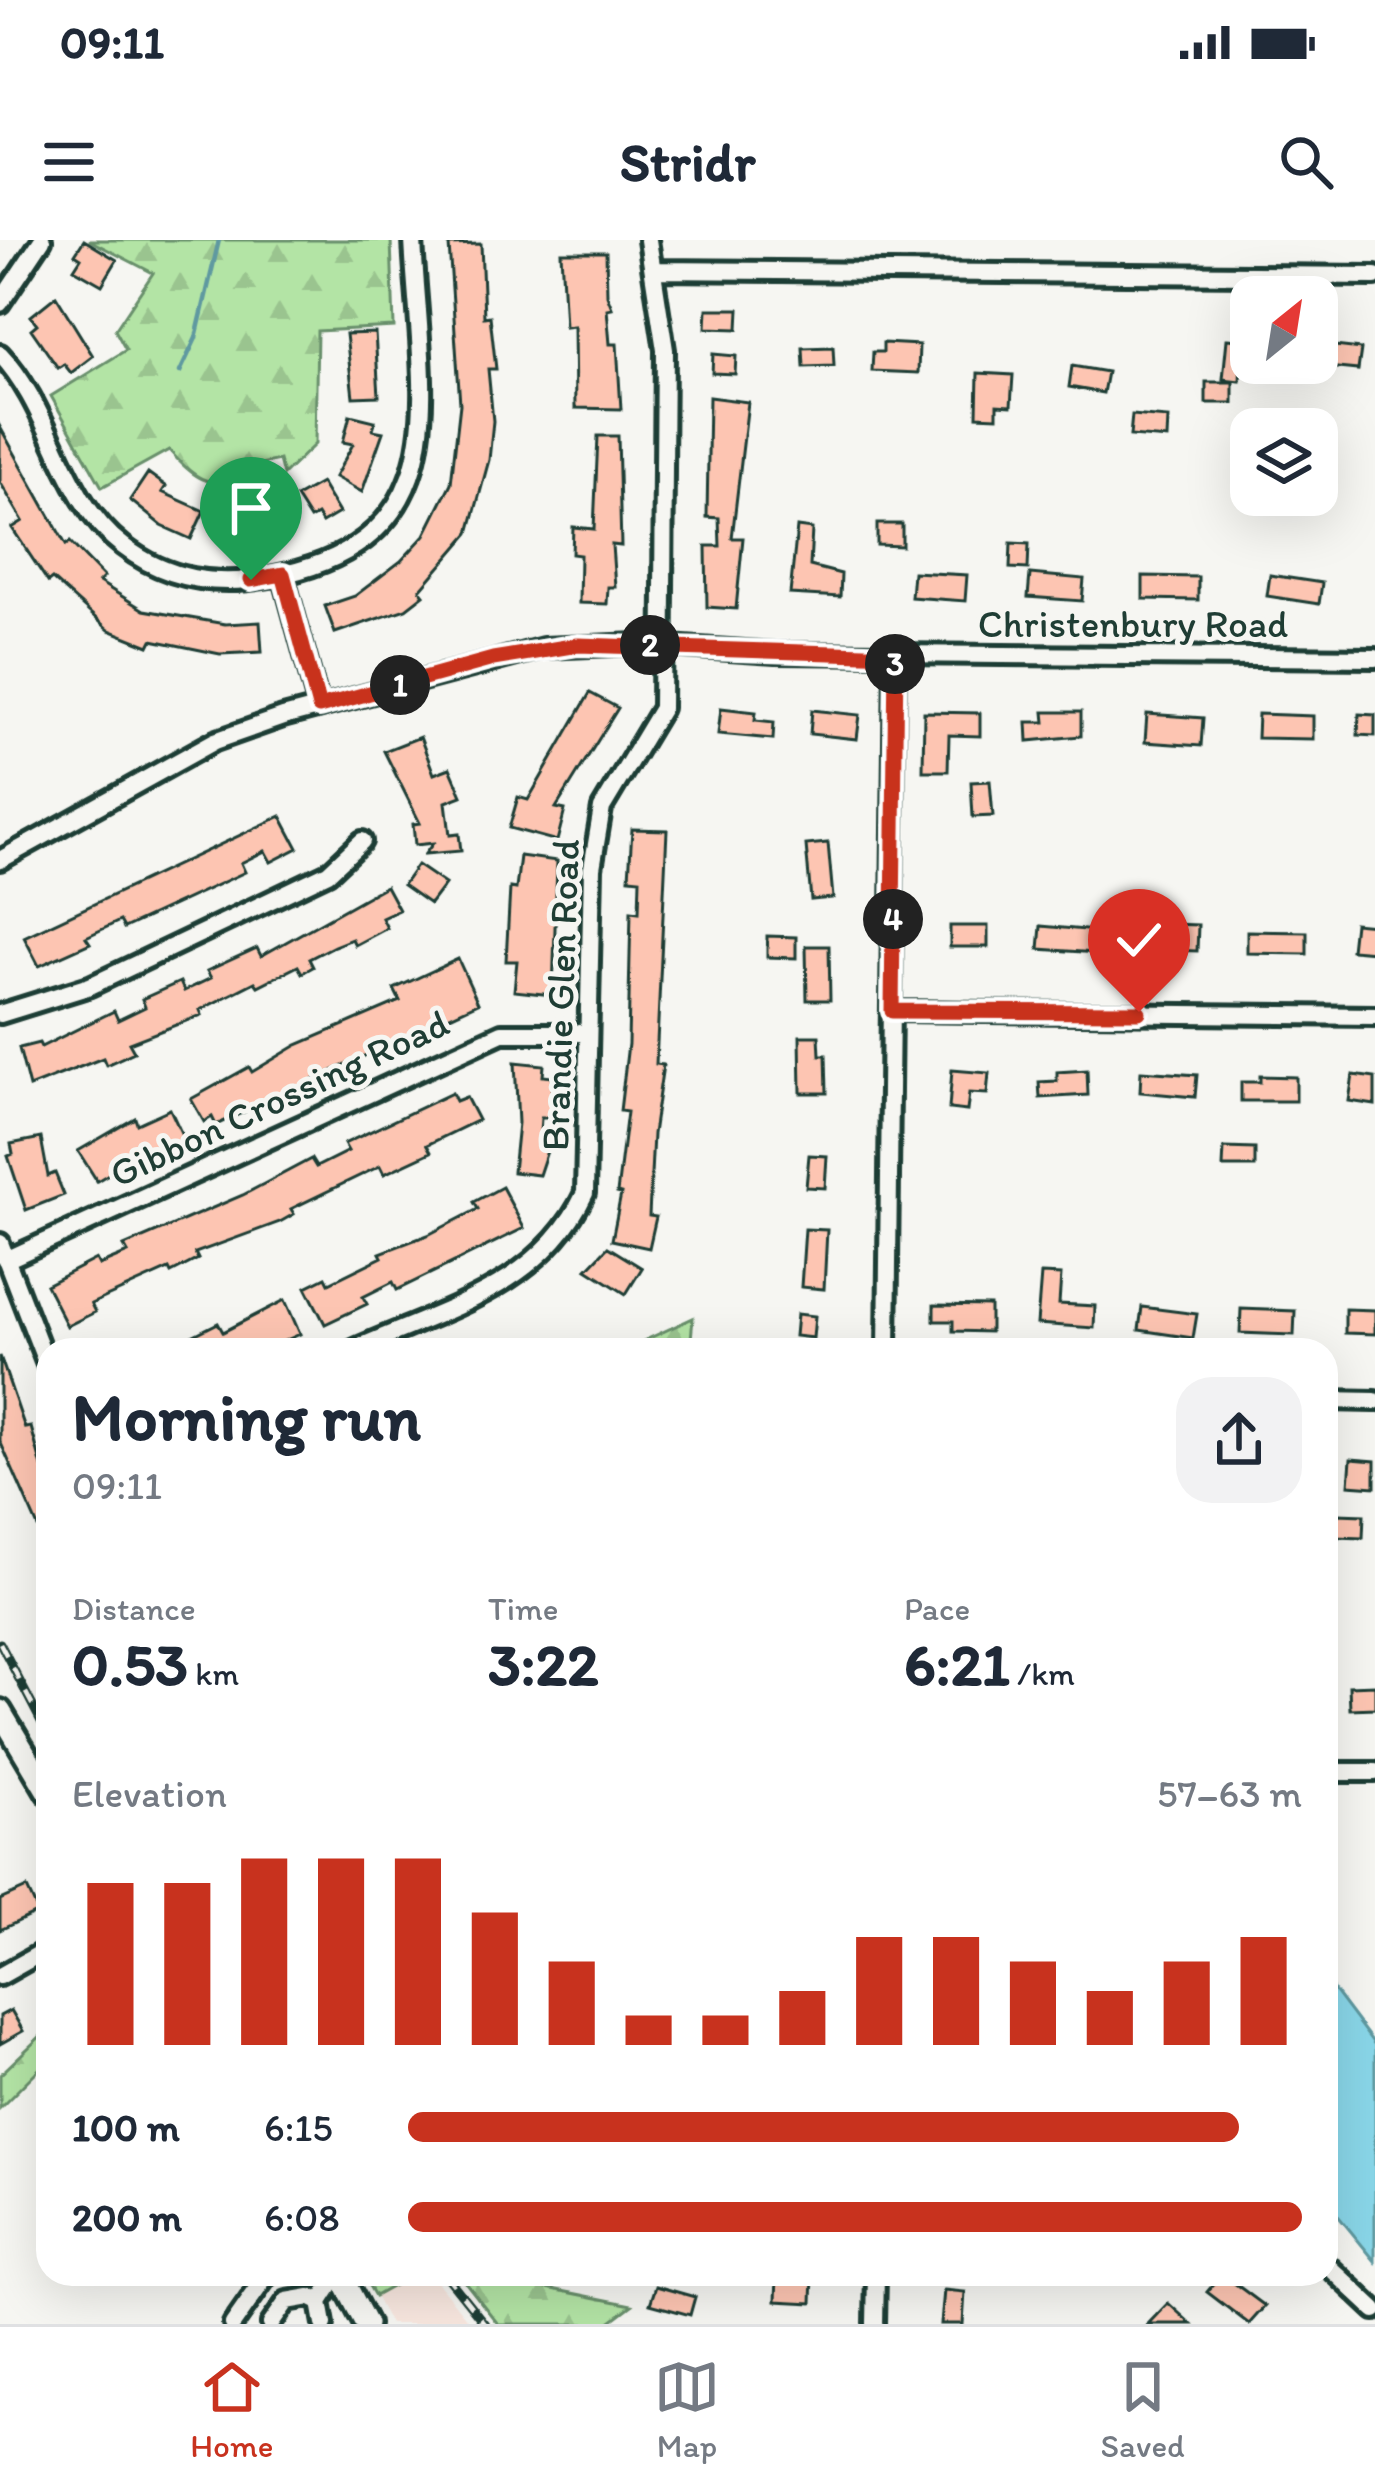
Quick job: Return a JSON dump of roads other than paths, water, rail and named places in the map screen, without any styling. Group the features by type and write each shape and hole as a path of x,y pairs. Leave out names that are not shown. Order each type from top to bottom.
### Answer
{"main road":[{"path":"0,1711 36,1772"},
{"path":"345,2286 365,2324"}],"street":[{"path":"0,303 42,240"},
{"path":"0,354 91,509 118,543 152,566 191,579 219,584 283,574 351,552 377,532 411,484 421,443 412,240"},
{"name":"Brandie Glen Road","path":"380,1338 508,1280 545,1256 568,1230 585,1193 592,868 602,808 662,708 665,350 648,240"},
{"path":"654,270 1375,276"},
{"path":"283,574 319,707"},
{"name":"Christenbury Road","path":"0,860 186,754 319,707 543,648 1375,658"},
{"path":"887,1338 896,655"},
{"path":"0,1014 90,986 328,873 362,842"},
{"path":"892,1011 1375,1016"},
{"name":"Gibbon Crossing Road","path":"3,1251 502,1033 588,1033"},
{"path":"3,1251 37,1338"},
{"path":"1338,1400 1375,1401"},
{"path":"1338,1772 1375,1772"},
{"path":"0,1976 36,1956"},
{"path":"1338,2275 1375,2309"},
{"path":"233,2324 260,2286"},
{"path":"324,2324 320,2302 331,2286"},
{"path":"875,2324 876,2286"},
{"path":"271,2324 287,2301 310,2297 320,2302"}],"water":[{"path":"1338,1996 1375,2045 1375,2261 1338,2216"}],"waterway":[{"path":"180,372 196,338 219,240"}],"railway":[{"path":"0,1643 36,1712"},
{"path":"455,2286 485,2324"}]}
